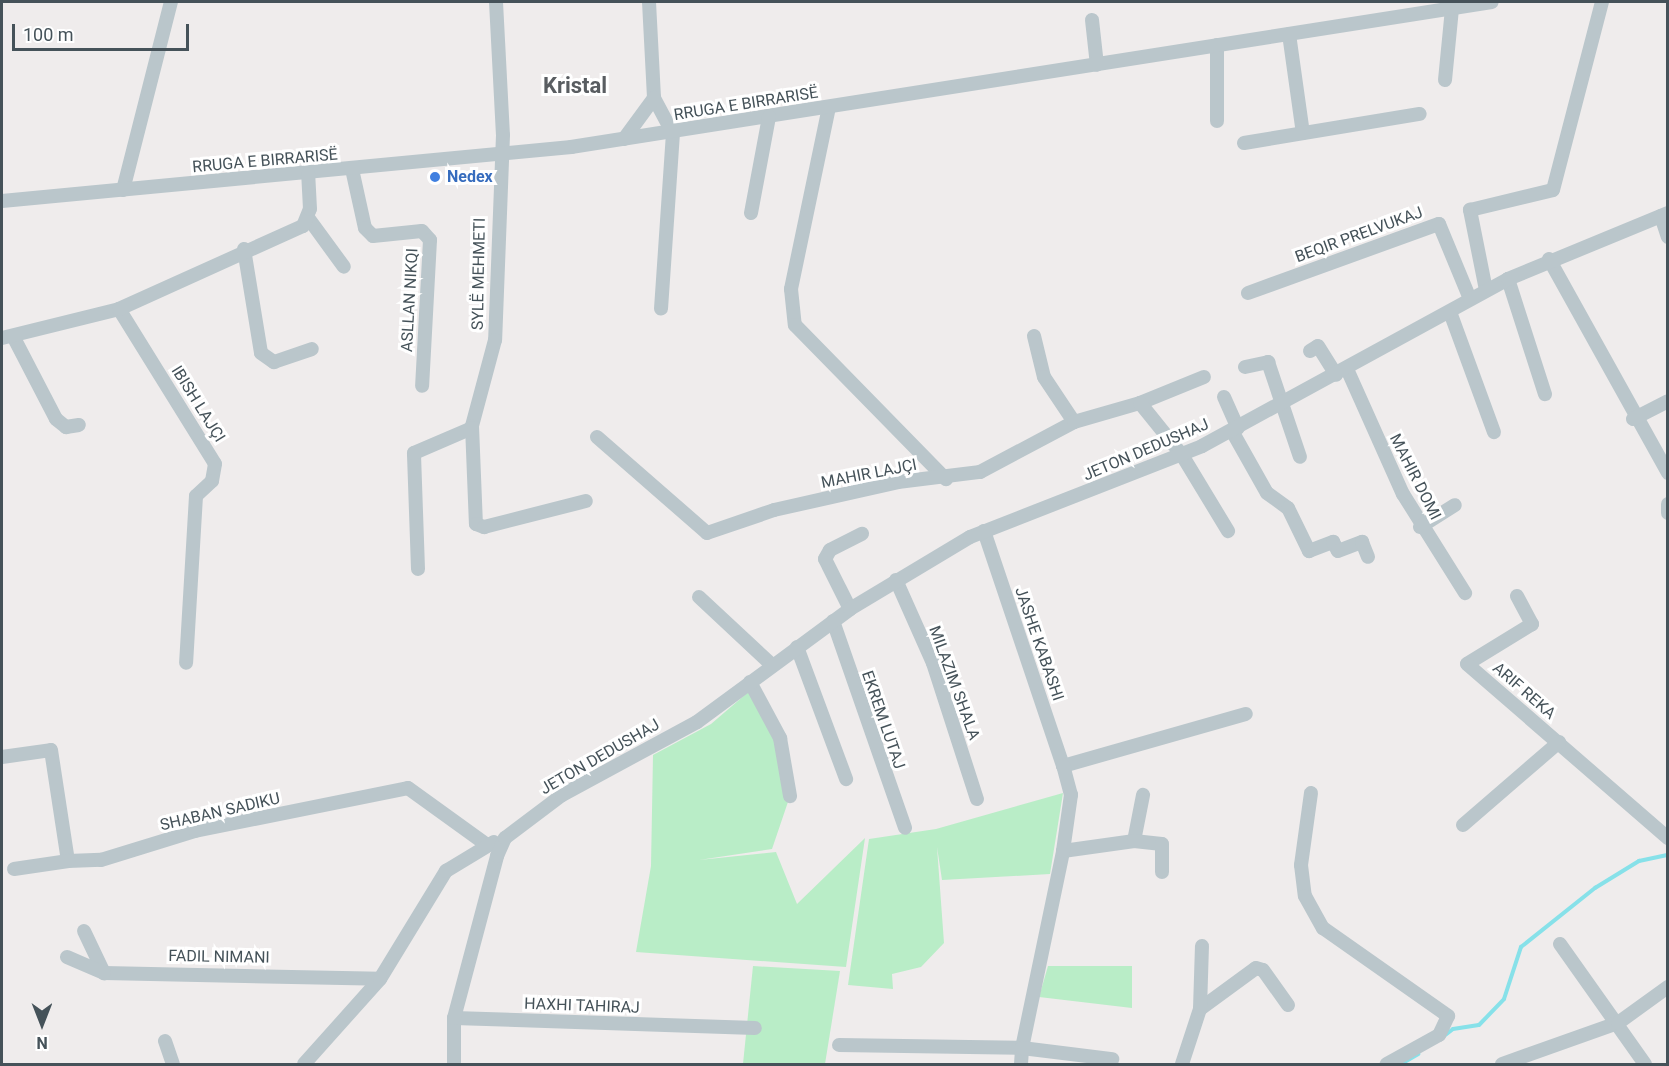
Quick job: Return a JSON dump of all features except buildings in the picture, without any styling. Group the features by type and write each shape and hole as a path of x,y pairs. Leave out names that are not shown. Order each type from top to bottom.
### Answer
{"street":[{"path":"123,190 171,2"},
{"name":"SYLË MEHMETI","path":"496,2 500,154 495,340 472,428 479,527 586,501"},
{"path":"649,2 654,98 673,133 661,309"},
{"name":"RRUGA E BIRRARISË","path":"2,201 308,174 624,140 1482,2"},
{"path":"1486,290 1470,210 1553,190 1602,2"},
{"path":"1444,80 1452,8"},
{"path":"1092,20 1097,65"},
{"path":"1289,34 1303,133"},
{"path":"1217,45 1217,121"},
{"path":"624,140 654,98"},
{"path":"829,107 791,289 795,325 946,479"},
{"path":"1244,143 1420,114"},
{"path":"751,213 769,117"},
{"name":"ASLLAN NIKQI","path":"352,169 366,228 373,236 422,231 430,240 422,386"},
{"path":"308,174 309,219 344,267"},
{"name":"JETON DEDUSHAJ","path":"505,838 562,795 697,722 850,609 896,580 984,531 1182,455 1235,430 1486,290 1550,259 1664,214 1668,237"},
{"path":"80,425 66,427 56,419 7,337 119,309 309,219"},
{"name":"BEQIR PRELVUKAJ","path":"1248,293 1439,224 1470,299"},
{"path":"244,249 261,353 274,362 312,349"},
{"path":"1550,259 1633,419 1668,473"},
{"path":"1508,279 1545,394"},
{"name":"IBISH LAJÇI","path":"119,309 215,464 212,481 196,496 186,663"},
{"path":"1450,312 1494,432"},
{"path":"1034,336 1044,377 1074,422"},
{"name":"MAHIR DOMI","path":"1310,351 1318,346 1342,372 1420,527 1465,592"},
{"path":"1245,368 1268,362 1300,458"},
{"name":"MAHIR LAJÇI","path":"597,436 707,533 774,510 898,482 946,479 980,472 1074,422 1140,403 1204,377"},
{"path":"1224,397 1235,430 1267,493 1288,508 1309,551 1334,542 1338,551 1362,542 1368,557"},
{"path":"1633,419 1668,400"},
{"path":"1140,403 1182,455 1228,531"},
{"path":"418,569 414,453 472,428"},
{"path":"1668,504 1668,513"},
{"path":"1420,527 1455,505"},
{"name":"JASHE KABASHI","path":"984,531 1071,795 1063,851 1022,1048 1021,1065"},
{"path":"850,609 825,559 830,550 862,534"},
{"name":"MILAZIM SHALA","path":"896,580 933,663 977,799"},
{"name":"ARIF REKA","path":"1517,596 1532,624 1467,664 1559,742 1649,828 1668,838"},
{"path":"699,597 772,665"},
{"name":"EKREM LUTAJ","path":"833,621 905,828"},
{"path":"797,647 846,778"},
{"path":"750,682 780,738 790,796"},
{"path":"1063,766 1246,714"},
{"name":"ARIF REKA","path":"1463,825 1559,742"},
{"path":"2,757 51,750 68,861"},
{"name":"SHABAN SADIKU","path":"14,869 68,861 101,860 195,831 408,788 487,845"},
{"path":"1311,793 1301,865 1305,896 1323,928 1448,1016 1439,1035 1387,1065"},
{"path":"1134,841 1143,795"},
{"path":"304,1065 380,979 446,871 487,845 505,838"},
{"path":"454,1065 454,1018 505,838"},
{"path":"1063,851 1134,841 1162,844 1162,872"},
{"path":"84,931 104,973"},
{"path":"1560,944 1618,1023 1645,1065"},
{"path":"1182,1065 1200,1009 1202,946"},
{"path":"67,957 104,973"},
{"path":"1200,1009 1256,968 1263,970 1288,1005"},
{"name":"FADIL NIMANI","path":"104,973 380,979"},
{"path":"1502,1065 1618,1023 1668,987"},
{"name":"HAXHI TAHIRAJ","path":"454,1018 755,1028"},
{"path":"165,1041 173,1065"},
{"path":"839,1045 1022,1048 1112,1059"}],"green space":[{"path":"753,688 780,738 790,796 772,849 699,860 776,852 797,904 865,838 846,967 636,952 651,866 653,755 711,724"},
{"path":"1063,793 1050,874 942,880 937,847 944,943 921,967 892,974 893,989 848,985 869,839 936,829"},
{"path":"753,966 840,971 825,1064 743,1064"},
{"path":"1048,966 1132,966 1132,1008 1039,997"}],"waterway":[{"path":"1444,1036 1453,1029 1479,1025 1504,999 1521,947 1595,888 1639,861 1668,855"},
{"path":"1401,1064 1418,1054"}],"place":[{"name":"Nedex","path":"435,177"}],"district":[{"name":"Kristal","path":"575,86"}]}
